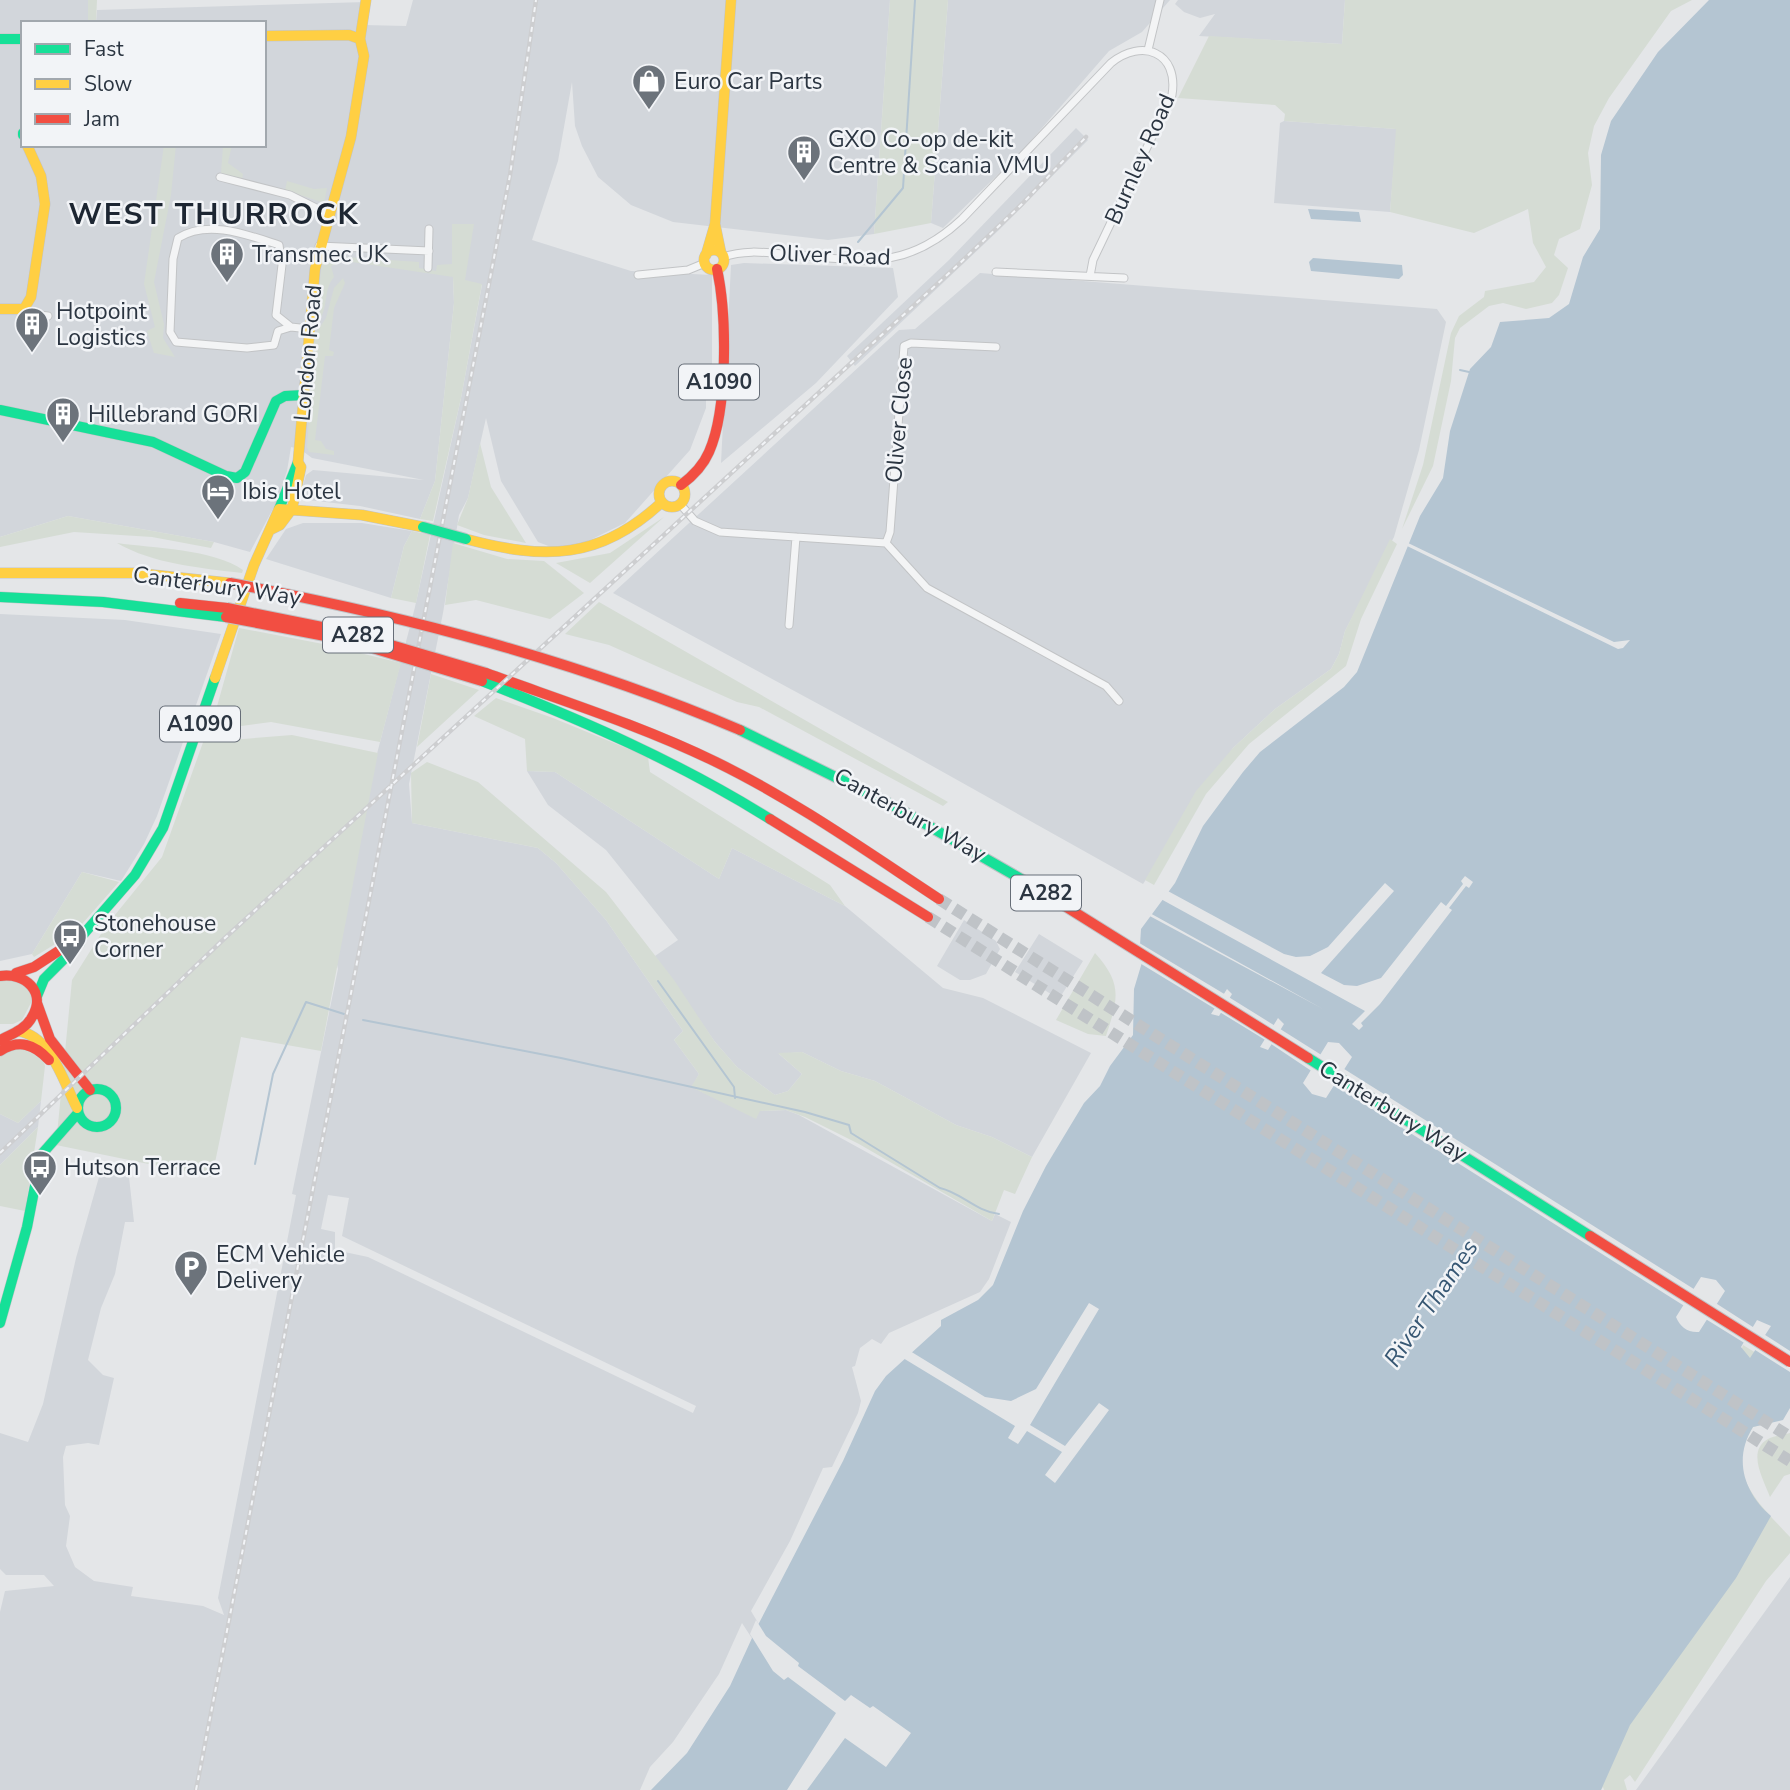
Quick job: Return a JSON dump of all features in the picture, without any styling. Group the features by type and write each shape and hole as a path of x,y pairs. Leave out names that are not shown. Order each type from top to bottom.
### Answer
{"main road":[{"name":"London Road","path":"5,974 34,967 81,937 135,875 163,828 254,565 272,529 298,462 319,246 351,137 364,56 360,38 366,0"},
{"path":"706,259 715,224 731,0"},
{"path":"266,36 349,35 360,38"},
{"path":"0,39 21,39"},
{"path":"0,309 24,309 31,297 45,204 41,177 28,147"},
{"path":"706,259 716,269 722,266 715,224"},
{"path":"706,259 713,250 722,255"},
{"name":"A1090","path":"279,509 362,515 534,553 578,551 602,545 630,531 662,502 659,492 664,484 674,481 681,485 699,468 715,431 724,307 716,269"},
{"path":"0,410 153,442 226,476 237,478 245,472 276,401 285,396 304,395"},
{"name":"London Road","path":"272,529 280,525 292,509 301,467 298,462"},
{"path":"662,502 668,506 680,504 684,497 681,485"},
{"name":"Canterbury Way","path":"0,573 136,573 230,583 402,618 572,665 684,706 833,772 1013,872 1790,1362"},
{"name":"Canterbury Way","path":"0,597 227,612 378,649 517,689 657,736 717,762 776,795 939,899"},
{"name":"Canterbury Way","path":"517,689 622,737 710,782 928,916"},
{"name":"London Road","path":"37,999 44,979 80,943 81,937"},
{"name":"A1090","path":"0,1040 30,1020 37,999 30,982 5,974"},
{"path":"37,999 43,1024 72,1071 90,1090 106,1091 114,1099 116,1108 113,1119 105,1126 87,1124 66,1129"},
{"path":"0,1034 29,1031 39,1038 87,1124"},
{"path":"0,1051 14,1044 31,1044 46,1056 57,1071"},
{"path":"0,1323 27,1227 41,1155 52,1140 66,1129 78,1111 80,1099 90,1090"}],"street":[{"path":"1148,50 1160,0"},
{"name":"Oliver Road","path":"722,255 748,252 888,260 919,252 949,232 988,194 1111,63 1131,51 1148,50"},
{"name":"Burnley Road","path":"1090,276 1093,260 1172,95 1170,68 1162,57 1148,50"},
{"path":"220,177 290,195 328,214"},
{"path":"291,327 276,315 282,265 279,245 209,227 188,232 178,238 173,259 170,332 176,342 247,348 275,345 278,331 291,327 309,329"},
{"path":"428,268 429,229"},
{"path":"319,246 429,251"},
{"path":"638,275 688,270 706,259"},
{"path":"996,272 1124,278"},
{"path":"24,309 31,314 48,316"},
{"name":"Oliver Close","path":"886,543 890,532 904,346 911,342 996,347"},
{"path":"680,504 695,522 712,530 886,543 927,588 1106,686 1119,701"},
{"path":"789,625 796,537"}],"shaded area":[{"path":"0,0 88,0 88,21 21,21 21,147 266,147 266,21 96,21 97,10 366,2 364,25 406,26 413,0 890,0 874,234 828,240 673,222 631,205 598,177 582,146 575,126 572,82 558,161 532,240 631,271 712,275 712,388 706,389 706,408 690,450 625,523 582,544 551,547 538,542 501,481 486,418 468,498 459,515 443,613 409,784 412,823 538,848 556,863 606,920 683,1031 674,1040 699,1074 692,1087 756,1118 759,1111 786,1110 799,1115 992,1221 995,1214 1011,1222 989,1279 980,1292 889,1333 881,1344 872,1339 860,1348 855,1366 852,1367 861,1401 858,1413 832,1467 823,1468 790,1541 751,1611 766,1636 773,1671 742,1623 719,1674 673,1742 650,1767 640,1790 0,1790 0,1612 5,1591 54,1586 44,1575 6,1575 0,1569 0,1433 28,1442 43,1404 76,1258 99,1177 107,1174 129,1177 134,1222 125,1222 115,1274 101,1308 88,1360 103,1375 114,1378 99,1445 88,1443 66,1446 63,1457 65,1505 70,1516 66,1546 75,1567 94,1581 133,1587 131,1596 203,1606 224,1615 218,1598 296,1195 292,1194 338,969 336,960 371,777 415,607 461,398 482,285 453,278 454,303 435,481 420,519 360,506 308,500 302,491 303,485 306,475 313,470 424,480 312,458 300,449 291,447 287,471 276,503 250,552 214,542 68,516 0,537","holes":["328,1195 349,1198 342,1236 696,1406 693,1413 368,1257 335,1250 335,1232 321,1229"]},
{"path":"88,0 97,0 96,21 88,21"},
{"path":"890,0 948,0 931,223 874,234"},
{"path":"948,0 1170,0 1142,32 1109,51 1022,151 943,228 931,223"},
{"path":"1178,0 1345,0 1342,44 1199,36 1215,14 1200,18 1184,12 1175,4"},
{"path":"1345,0 1692,0 1671,11 1609,98 1594,126 1588,153 1592,185 1580,229 1559,239 1554,255 1568,268 1559,295 1552,303 1526,309 1503,303 1489,306 1460,328 1455,338 1451,381 1433,466 1402,529 1423,465 1451,333 1459,316 1484,297 1485,291 1534,282 1546,267 1533,243 1528,209 1474,233 1390,212 1396,129 1284,121 1285,114 1275,105 1178,98 1209,36 1342,44"},
{"path":"1284,121 1397,129 1390,212 1274,203 1280,123"},
{"path":"1076,128 1088,140 1000,229 855,366 847,356 949,260"},
{"path":"164,147 176,147 171,195 154,282 164,324 163,338 175,357 154,353 147,331 155,327 144,284"},
{"path":"223,147 232,147 228,163 243,174 242,180 221,174"},
{"path":"287,181 314,189 327,188 324,203 285,190"},
{"path":"452,224 474,224 465,280 482,284 461,398 433,521 420,519 435,481 454,303 453,277 345,261 331,266 334,277 328,288 323,313 316,324 322,260 329,256 419,262 419,268 436,271 437,265 452,264"},
{"path":"744,263 893,268 898,297 816,383 721,463 731,265"},
{"path":"980,273 1437,309 1446,322 1419,450 1394,537 1345,631 1339,654 1331,669 1275,709 1233,748 1143,884 909,753 613,593 899,330 915,329"},
{"path":"343,278 345,283 334,308 329,350 334,352 333,356 325,356 315,440 321,441 326,449 334,451 334,455 309,452 307,447 315,334 326,318 334,288"},
{"path":"480,443 491,487 526,543 484,535 457,525 468,498"},
{"path":"68,516 214,542 211,548 152,537 74,532 0,547 0,537"},
{"path":"664,517 590,583 556,563 610,553"},
{"path":"303,523 362,523 412,531 404,546 391,598 266,559 286,529"},
{"path":"412,531 430,535 416,603 391,598 404,546"},
{"path":"1390,539 1397,544 1361,619 1346,666 1249,744 1206,794 1154,885 1145,880 1196,791 1233,748 1275,709 1331,669 1339,654 1345,631"},
{"path":"117,543 200,554 231,563 243,570 242,573 178,564 146,556"},
{"path":"453,543 507,559 544,561 584,593 550,619 476,600 445,605"},
{"path":"599,602 948,802 943,806 759,707 737,702 609,645 565,634"},
{"path":"0,614 125,620 221,634 157,816 144,844 121,881 82,872 32,954 0,961"},
{"path":"239,628 401,663 380,742 271,722 234,727 214,717"},
{"path":"431,674 479,690 417,747"},
{"path":"496,698 648,757 650,772 830,885 845,906 732,848 719,879 555,772 527,771 525,739 474,716"},
{"path":"206,734 230,740 292,735 378,753 321,1051 241,1037 212,1177 56,1145 72,980 106,926 162,857"},
{"path":"427,762 478,782 606,892 674,980 715,1042 737,1067 775,1095 788,1091 802,1074 778,1053 802,1052 841,1071 875,1081 956,1125 992,1137 1032,1157 1015,1194 1004,1190 992,1221 859,1144 805,1117 786,1110 760,1111 756,1119 691,1087 699,1074 674,1040 683,1031 606,920 556,863 538,848 412,823 411,773"},
{"path":"527,771 555,772 719,879 732,848 845,906 943,988 983,998 1091,1053 1032,1157 992,1137 956,1125 875,1081 841,1071 802,1052 779,1054 802,1074 788,1091 775,1095 737,1067 715,1042 655,956 678,940 606,850 548,805"},
{"path":"82,872 119,882 75,932 34,957 32,954"},
{"path":"964,920 996,941 1000,949 986,974 970,980 960,980 937,966"},
{"path":"1039,934 1083,961 1059,999 1015,972"},
{"path":"1095,953 1110,974 1116,992 1106,1036 1088,1034 1056,1020"},
{"path":"8,977 26,981 33,999 22,1020 13,1024 0,1024 0,981"},
{"path":"15,1045 41,1055 45,1066 41,1101 18,1123 0,1114 0,1053"},
{"path":"41,1101 38,1127 0,1165 0,1114 18,1123"},
{"path":"38,1127 25,1211 0,1206 0,1165"},
{"path":"1743,1345 1790,1374 1788,1406 1785,1412 1774,1421 1753,1427 1745,1444 1742,1460 1749,1488 1767,1513 1790,1537 1790,1553 1766,1581 1635,1782 1630,1775 1624,1780 1627,1790 1604,1790 1603,1787 1601,1790 1453,1790 1739,1357"},
{"path":"1790,1433 1790,1474 1784,1476 1770,1497 1758,1466 1758,1451 1768,1439"},
{"path":"1790,1577 1790,1790 1636,1790"}],"water":[{"name":"River Thames","path":"1709,0 1790,0 1790,1408 1783,1420 1753,1427 1747,1439 1744,1475 1754,1497 1771,1516 1736,1578 1630,1725 1601,1790 651,1790 687,1753 730,1686 758,1625 843,1461 875,1391 886,1376 941,1326 941,1320 978,1300 993,1285 1023,1211 1046,1166 1084,1103 1100,1086 1110,1066 1133,1035 1134,989 1146,949 1140,945 1141,929 1175,883 1203,826 1260,752 1344,687 1357,672 1420,516 1443,478 1450,431 1470,369 1491,347 1500,322 1549,318 1569,304 1583,257 1600,229 1601,155 1611,121 1658,52","holes":["1227,989 1232,994 1219,1016 1211,1014","1278,1018 1284,1024 1268,1050 1260,1047","1328,1042 1339,1043 1352,1057 1326,1098 1312,1094 1303,1083","1701,1277 1716,1280 1725,1291 1699,1332 1688,1330 1676,1317","1757,1320 1771,1326 1750,1358 1741,1347"]},
{"path":"1308,209 1359,212 1361,222 1311,219"},
{"path":"1313,258 1402,265 1403,275 1399,279 1311,271 1309,262"}],"pier":[{"path":"1406,542 1614,642 1630,640 1623,648 1618,649 1405,545"},
{"path":"1465,876 1473,882 1469,888 1466,886 1449,908 1452,910 1380,1004 1361,1023 1363,1026 1359,1030 1352,1024 1365,1011 1159,898 1166,890 1284,954 1296,957 1310,956 1328,947 1385,883 1394,891 1321,973 1344,985 1357,986 1381,978 1441,902 1446,906 1463,884 1461,881"},
{"path":"1148,912 1323,1009 1146,914"},
{"path":"1136,941 1226,995 1217,1010 1138,962 1142,950"},
{"path":"1227,996 1277,1027 1267,1041 1218,1011"},
{"path":"1277,1027 1323,1056 1313,1072 1268,1042"},
{"path":"1341,1067 1697,1291 1686,1307 1331,1083"},
{"path":"1714,1302 1756,1329 1746,1344 1704,1318"},
{"path":"1089,1303 1099,1309 1030,1425 1065,1446 1099,1403 1109,1410 1055,1483 1045,1475 1062,1452 1027,1431 1018,1444 1008,1438 1015,1426 903,1358 910,1351 985,1397 1011,1401 1036,1389"},
{"path":"1762,1333 1790,1351 1790,1372 1752,1348"},
{"path":"756,1620 766,1636 799,1663 798,1666 845,1701 851,1695 870,1708 873,1706 911,1733 886,1767 845,1738 807,1790 787,1790 836,1713 788,1677 784,1680 773,1671 750,1634"}],"waterway":[{"path":"858,242 903,188 915,0"},
{"path":"1460,370 1469,372"},
{"path":"658,981 734,1087 735,1098"},
{"path":"255,1164 273,1074 306,1002 344,1014"},
{"path":"363,1020 561,1058 805,1112 849,1125 851,1133 940,1188 999,1214"}],"tunnel":[{"path":"939,899 1790,1437"},
{"path":"928,917 1790,1461"}],"railway":[{"path":"196,1790 510,175 536,0"},
{"path":"0,1153 226,937 959,264 1022,204 1086,137"}],"traffic: fast":[{"path":"0,39 21,39"},
{"path":"0,410 153,442 226,476 237,478 245,472 276,401 285,396 304,395"},
{"path":"279,509 298,462"},
{"path":"423,527 466,539"},
{"path":"0,597 103,602 226,617"},
{"path":"37,996 44,979 80,943 81,937 135,875 163,828 215,678"},
{"path":"482,681 629,743 701,779 770,819"},
{"path":"740,730 894,806 1028,883"},
{"path":"1308,1058 1590,1236"},
{"path":"97,1089 111,1094 116,1108 111,1122 97,1127 83,1122 78,1108 83,1094 97,1089"},
{"path":"0,1323 27,1227 41,1155 78,1113"}],"traffic: slow":[{"path":"292,509 301,467 298,462 315,269 351,137 364,56 360,39 366,0"},
{"path":"721,253 715,224 731,0"},
{"path":"266,36 349,35 360,39"},
{"path":"0,309 24,309 31,297 45,204 41,176 28,147"},
{"path":"706,255 715,224"},
{"path":"714,250 721,253 724,260 721,267 714,270 707,267 704,260 707,253 714,250"},
{"path":"672,481 681,485 685,494 681,503 672,507 663,503 659,494 663,485 672,481"},
{"path":"466,539 521,550 570,550 594,545 616,535 662,502"},
{"path":"215,678 254,565 279,509 362,515 423,527"},
{"path":"272,529 280,525 292,509"},
{"path":"0,573 136,573 230,583"},
{"path":"18,1031 39,1041 47,1050 77,1108"}],"traffic: jam":[{"path":"681,485 707,457 720,412 724,336 717,269"},
{"path":"230,583 361,610 553,661 740,730"},
{"path":"180,603 227,608"},
{"path":"227,608 347,632 486,673"},
{"path":"226,617 346,640 482,681"},
{"path":"486,673 631,725 716,762 802,809 939,899"},
{"path":"770,819 928,917"},
{"path":"1028,883 1308,1058"},
{"path":"16,973 34,967 77,939"},
{"path":"0,976 18,977 25,981 31,986 37,999 36,1008 26,1025 0,1040"},
{"path":"37,1003 50,1039 90,1090"},
{"path":"0,1051 14,1045 26,1045 38,1050 49,1060"},
{"path":"1590,1236 1790,1362"}],"place":[{"name":"Euro Car Parts","path":"649,111"},
{"name":"GXO Co-op de-kit Centre & Scania VMU","path":"804,182"},
{"name":"Transmec UK","path":"227,284"},
{"name":"Hotpoint Logistics","path":"32,354"},
{"name":"Hillebrand GORI","path":"63,444"},
{"name":"Ibis Hotel","path":"218,521"},
{"name":"Stonehouse Corner","path":"70,966"},
{"name":"Hutson Terrace","path":"40,1197"},
{"name":"ECM Vehicle Delivery","path":"191,1297"}],"district":[{"name":"WEST THURROCK","path":"214,214"}]}
